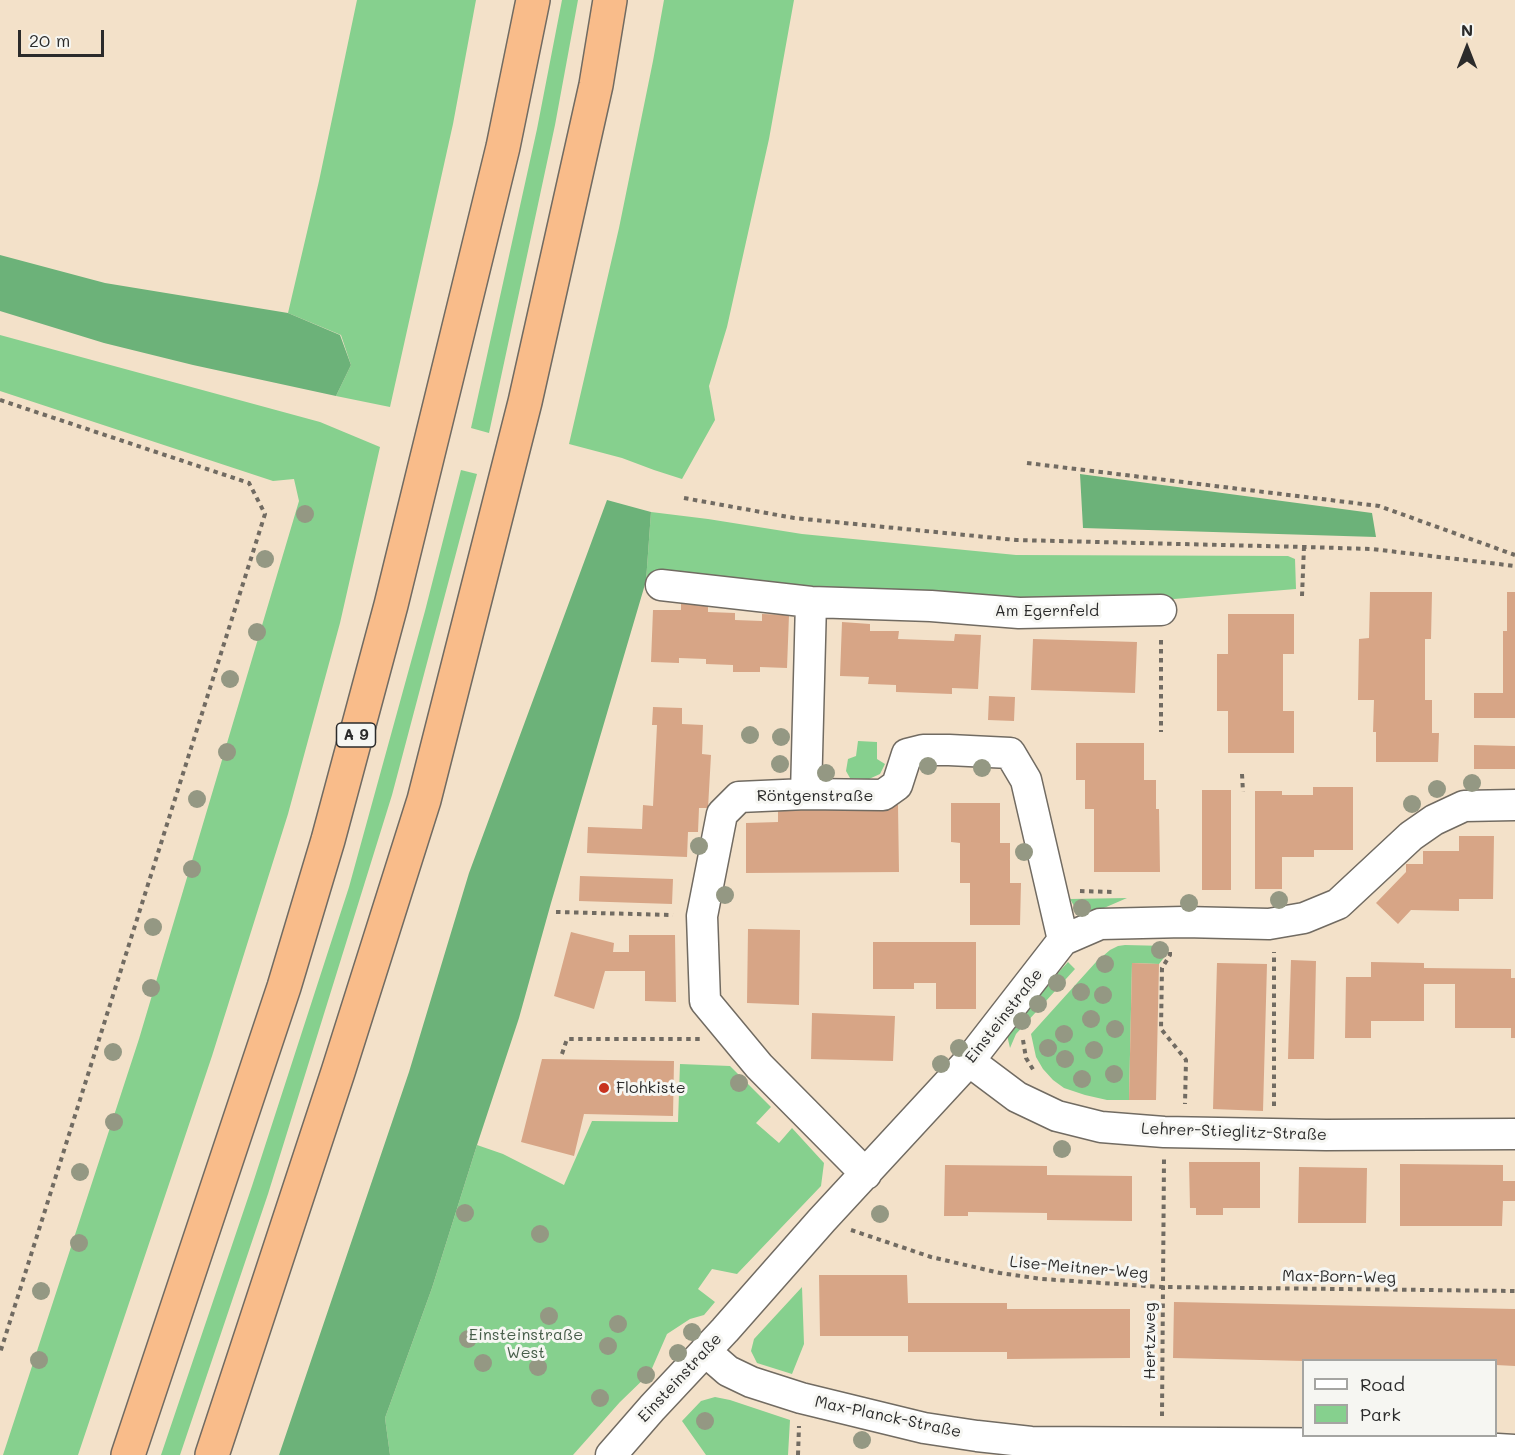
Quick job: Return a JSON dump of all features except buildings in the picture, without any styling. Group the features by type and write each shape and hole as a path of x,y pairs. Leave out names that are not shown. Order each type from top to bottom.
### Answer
{"highway":[{"name":"A 9","path":"128,1455 284,987 328,840 391,605 503,147 533,0"},
{"path":"212,1455 338,1072 424,800 525,402 596,85 610,0"}],"street":[{"name":"Am Egernfeld","path":"661,585 811,602 931,606 1019,613 1161,610"},
{"path":"806,794 811,602"},
{"name":"Röntgenstraße","path":"866,1174 759,1066 705,1001 702,916 722,814 739,797 806,794 883,795 897,785 907,754 923,750 1010,753 1026,780 1063,940"},
{"name":"Einsteinstraße","path":"611,1455 822,1220 969,1061 1063,940 1100,924 1170,922 1269,924 1304,918 1338,904 1411,836 1434,820 1464,806 1515,805"},
{"name":"Lehrer-Stieglitz-Straße","path":"969,1061 1017,1097 1057,1116 1101,1127 1164,1131 1331,1135 1515,1134"},
{"name":"Max-Planck-Straße","path":"705,1351 728,1371 751,1382 801,1398 924,1428 977,1436 1031,1442 1515,1450"}],"path":[{"path":"0,400 249,483 265,514 0,1353"},
{"path":"1028,463 1379,506 1515,555"},
{"path":"684,498 794,518 1016,540 1372,549 1440,559 1515,566"},
{"path":"1302,596 1304,547"},
{"path":"1161,610 1161,732"},
{"path":"1242,774 1243,792"},
{"path":"1071,891 1117,892"},
{"path":"556,912 702,916"},
{"path":"1170,922 1170,955 1162,968 1161,1029 1186,1060 1185,1111"},
{"path":"1273,1134 1274,942"},
{"path":"1019,1041 1022,1033"},
{"path":"562,1054 567,1039 704,1040"},
{"name":"Hertzweg","path":"1161,1443 1164,1131"},
{"name":"Lise-Meitner-Weg","path":"822,1220 931,1257 1000,1273 1042,1279 1162,1287"},
{"name":"Max-Born-Weg","path":"1162,1287 1515,1291"}],"green space":[{"path":"357,0 476,0 453,124 390,407 336,396 351,365 341,335 288,313 319,181"},
{"path":"562,0 578,0 555,125 489,433 471,428 537,129"},
{"path":"664,0 794,0 769,139 727,327 709,386 715,420 682,479 622,458 569,444 619,228"},
{"path":"0,255 105,283 288,313 340,335 351,365 336,396 104,343 0,311"},
{"path":"0,335 320,422 380,447 340,623 288,814 212,1056 78,1455 3,1455 139,1039 299,501 294,479 273,481 0,391"},
{"path":"461,470 477,474 392,795 268,1194 180,1455 161,1455 252,1186 349,887 425,611"},
{"path":"1080,474 1372,513 1376,537 1083,528"},
{"path":"607,500 651,512 646,581 519,1018 432,1288 385,1418 390,1455 279,1455 409,1072 469,873"},
{"path":"651,512 802,534 1016,555 1288,556 1295,559 1296,589 1113,604 819,589 692,577 646,581"},
{"path":"858,741 877,742 877,759 885,764 880,774 869,779 850,778 846,771 848,759 856,756"},
{"path":"1127,898 1081,918 1070,899"},
{"path":"1125,945 1166,946 1166,955 1159,964 1132,963 1129,1100 1107,1100 1064,1088 1053,1080 1036,1057 1031,1034 1096,962 1110,950"},
{"path":"1068,962 1075,969 1016,1034 1010,1048 1007,1035 1022,1012"},
{"name":"Einsteinstraße West","path":"680,1064 730,1066 771,1107 756,1123 779,1143 792,1128 824,1163 821,1186 737,1274 712,1269 698,1289 715,1302 704,1315 690,1319 667,1334 650,1373 620,1402 573,1455 390,1455 385,1418 432,1288 477,1145 503,1154 564,1185 592,1121 678,1122"},
{"path":"802,1287 804,1344 792,1374 757,1363 751,1351 754,1339"},
{"path":"715,1397 790,1420 788,1455 706,1455 682,1421 701,1401"}],"place":[{"name":"Flohkiste","path":"604,1088"}]}
